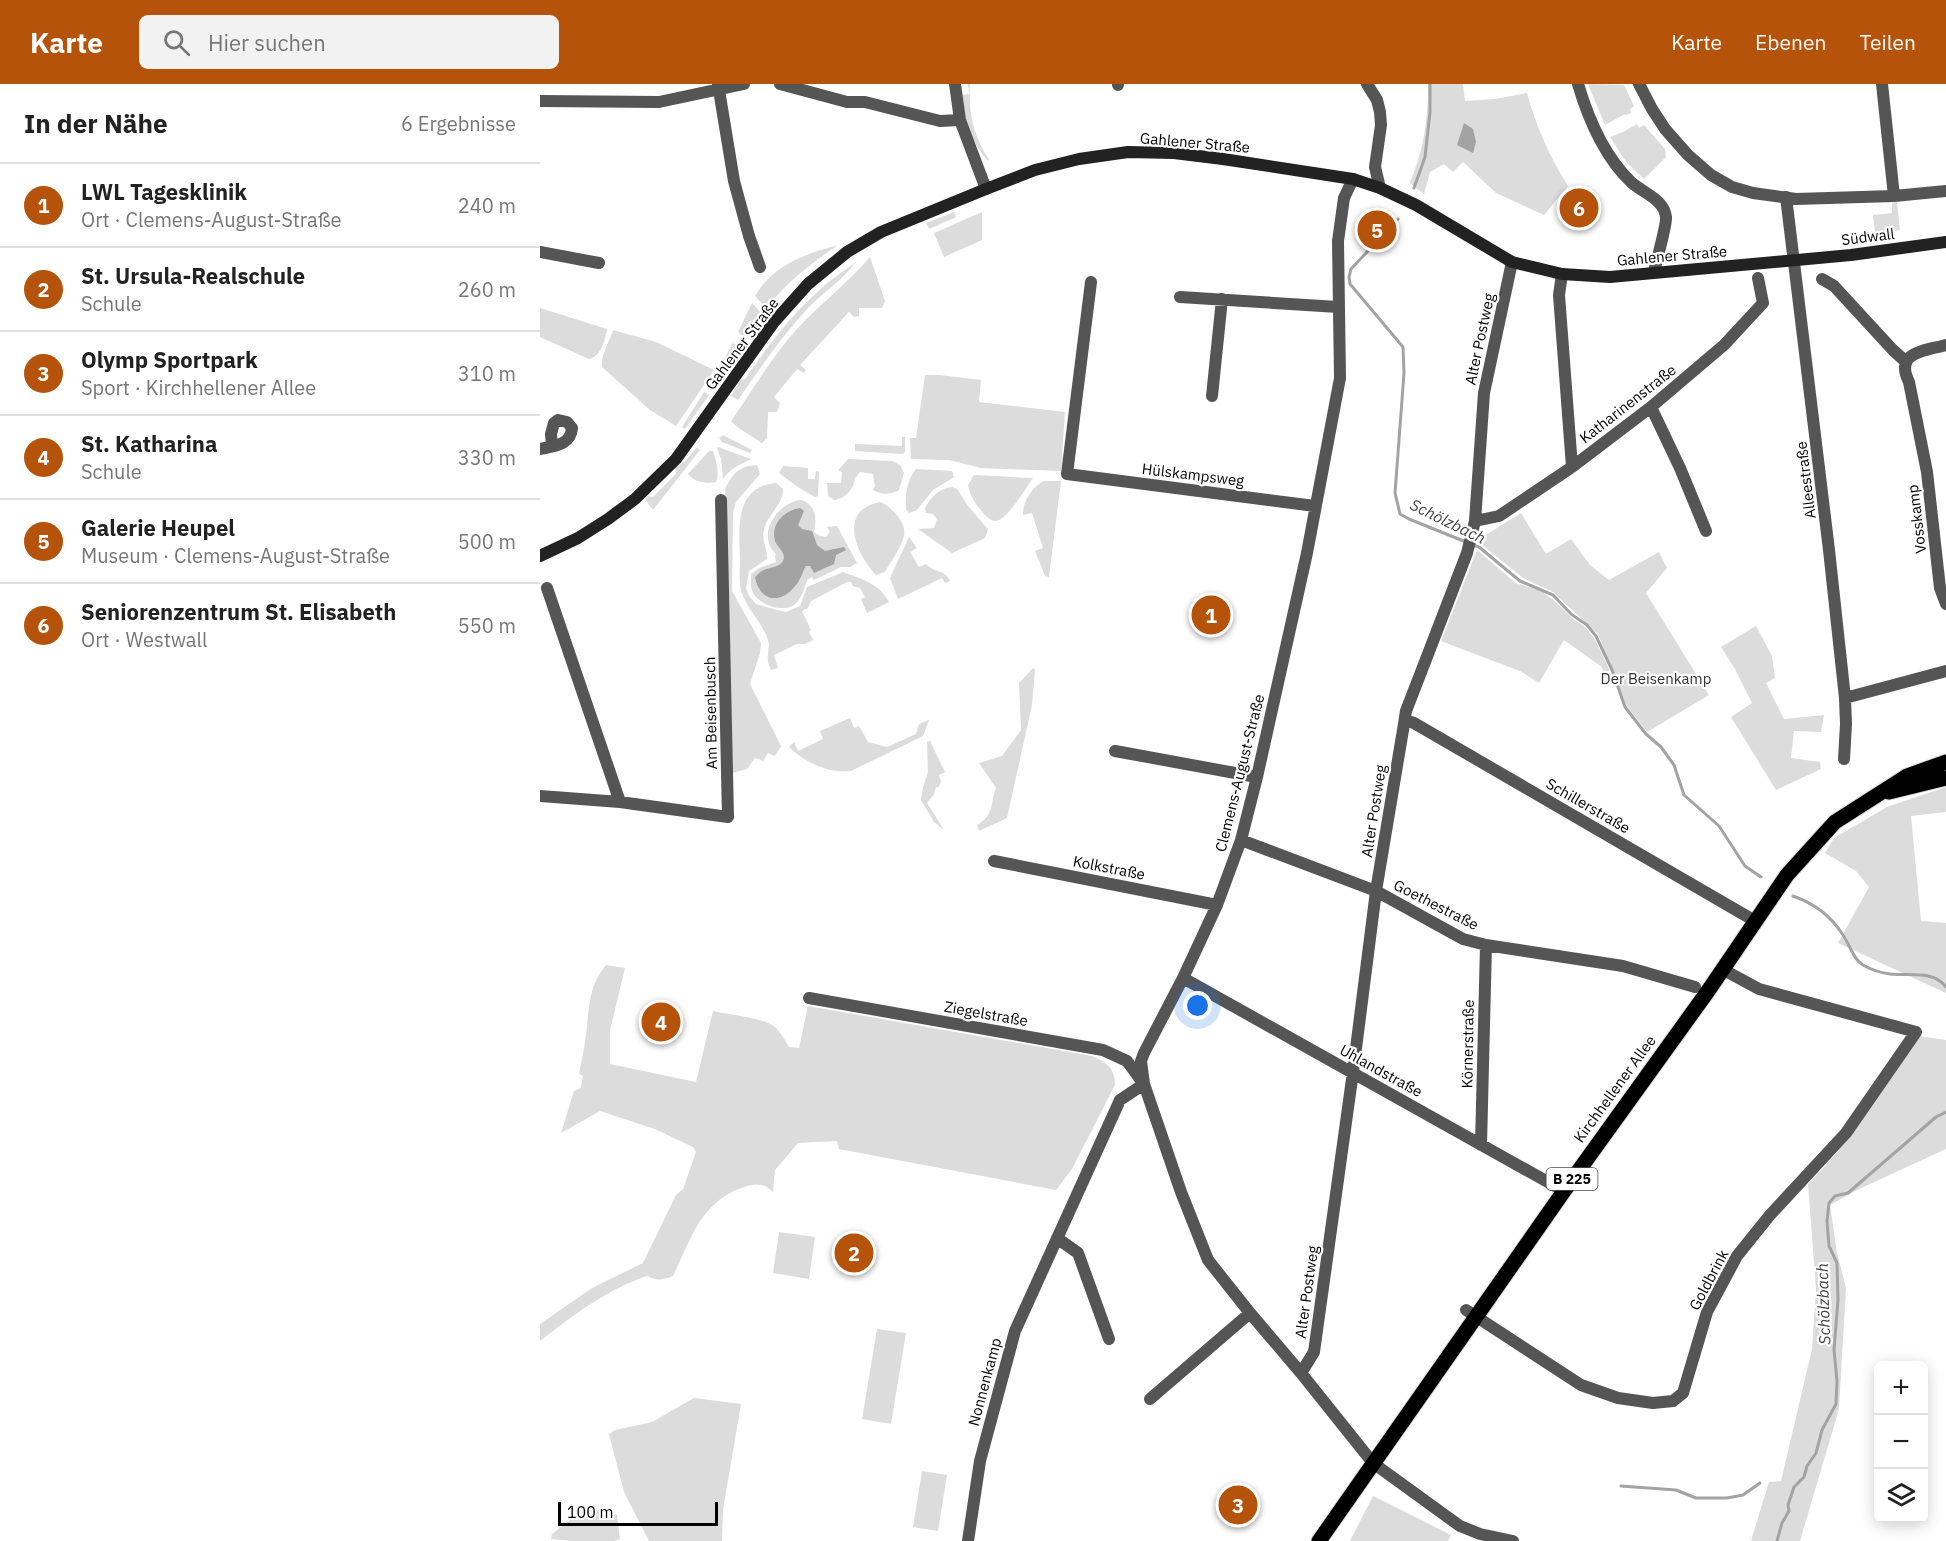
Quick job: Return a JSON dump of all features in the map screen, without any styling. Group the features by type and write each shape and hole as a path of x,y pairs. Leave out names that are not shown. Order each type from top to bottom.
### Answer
{"main road":[{"name":"Gahlener Straße","path":"540,556 578,538 608,519 635,499 676,459 774,322 808,284 847,252 881,232 986,189 1035,170 1079,159 1128,152 1174,153 1353,179 1380,188 1416,205 1512,262 1562,274 1610,277 1794,260"},
{"name":"Südwall","path":"1794,260 1946,242"},
{"name":"Kirchhellener Allee","path":"1319,1541 1373,1464 1471,1313 1564,1191 1787,875 1835,822 1907,776 1942,761"},
{"name":"Kirchhellener Allee","path":"1877,794 1946,778"}],"street":[{"path":"540,101 659,102 719,87 744,84"},
{"path":"780,84 847,102 865,102 940,121 960,120"},
{"path":"955,84 960,120 986,189"},
{"path":"1367,84 1377,100 1380,112 1381,125 1375,167 1380,188"},
{"path":"1578,84 1598,135 1614,162 1630,182 1658,201 1666,218 1654,272"},
{"path":"1639,84 1665,129 1688,155 1711,175 1732,187 1753,193 1796,199 1894,196 1946,191"},
{"path":"1882,84 1894,196"},
{"path":"719,87 734,181 760,267"},
{"name":"Clemens-August-Straße","path":"1353,179 1344,198 1338,241 1340,378 1307,553 1257,777 1241,840 1217,905 1144,1053 1142,1061 1144,1084 1181,1192 1208,1260 1250,1313 1301,1372 1373,1464 1460,1526 1480,1534 1513,1541"},
{"name":"Alleestraße","path":"1786,197 1828,538 1845,698 1844,759"},
{"path":"540,252 599,263"},
{"name":"Alter Postweg","path":"1301,1372 1314,1352 1376,891 1406,711 1467,553 1475,521 1484,393 1512,262"},
{"path":"1562,274 1559,295 1572,467"},
{"name":"Katharinenstraße","path":"1475,521 1499,516 1572,467 1651,407 1724,345 1763,303 1758,278"},
{"path":"1822,279 1834,286 1905,361 1914,354 1946,345"},
{"name":"Hülskampsweg","path":"1091,282 1067,474 1315,506"},
{"path":"1180,297 1338,307"},
{"path":"1212,396 1222,299"},
{"name":"Vosskamp","path":"1905,361 1904,371 1909,382 1927,472 1940,588 1946,604"},
{"path":"1651,407 1706,531"},
{"name":"Am Beisenbusch","path":"540,796 620,802 728,817 721,500"},
{"path":"547,588 620,802"},
{"path":"1845,698 1946,671"},
{"name":"Schillerstraße","path":"1405,720 1414,723 1755,921"},
{"path":"1115,751 1257,777"},
{"name":"Goethestraße","path":"1241,840 1376,891 1463,939 1486,945 1623,966 1695,987"},
{"name":"Kolkstraße","path":"994,861 1217,905"},
{"name":"Körnerstraße","path":"1481,1145 1486,945"},
{"name":"Goldbrink","path":"1471,1313 1581,1385 1618,1398 1653,1403 1673,1401 1683,1393 1707,1312 1737,1256 1770,1215 1846,1133 1916,1032 1759,989 1722,969"},
{"name":"Uhlandstraße","path":"1183,978 1564,1191"},
{"name":"Ziegelstraße","path":"809,998 1103,1050 1127,1061 1144,1084"},
{"name":"Nonnenkamp","path":"968,1541 980,1461 1024,1307 1120,1100 1144,1084"},
{"path":"1057,1238 1078,1253 1109,1339"},
{"path":"1150,1399 1250,1313"}],"green space":[{"path":"968,84 970,84 970,104 975,132 988,161 973,138 963,112 960,95 969,94"},
{"path":"1428,84 1463,84 1465,101 1495,99 1527,93 1544,141 1568,186 1544,215 1496,193 1463,162 1453,172 1444,164 1430,172 1424,194 1410,183 1424,134"},
{"path":"1588,84 1624,85 1634,106 1630,109 1631,113 1605,125"},
{"path":"1637,124 1639,128 1644,125 1665,149 1666,157 1644,179 1627,163 1610,137"},
{"path":"1897,202 1900,230 1875,233 1873,215 1892,213 1892,203"},
{"path":"954,212 956,217 929,229 926,223"},
{"path":"982,212 982,240 944,257 934,233"},
{"path":"838,245 788,284 768,310 755,296 771,276 791,262"},
{"path":"870,257 885,301 882,308 859,308 859,316 854,317 849,312 800,365 806,370 804,373 797,369 774,397 780,403 777,412 768,412 767,438 762,443 740,429 731,421 780,350 807,319"},
{"path":"855,263 798,319 738,400 731,396 740,380 745,379 794,315 822,288"},
{"path":"752,303 764,316 751,326 745,339 738,332"},
{"path":"540,308 607,329 604,343 597,355 589,359 540,337"},
{"path":"613,330 656,342 714,370 676,426 650,410 602,367 604,353"},
{"path":"733,343 740,347 723,368 724,374 715,387 710,384"},
{"path":"925,375 981,380 979,402 1065,412 1061,471 981,468 949,460 911,459 910,438 916,438"},
{"path":"704,392 709,395 685,429 682,427"},
{"path":"723,435 752,450 750,453 722,442 719,438"},
{"path":"902,437 905,437 903,454 855,451 855,444 902,446"},
{"path":"697,447 700,450 653,510 645,499 648,496 653,497 676,474 675,468 686,460"},
{"path":"718,447 751,459 733,469 723,479"},
{"path":"709,451 713,451 717,466 716,482 700,482 688,474"},
{"path":"848,459 892,461 900,465 904,473 899,490 886,494 873,490 875,486 873,474 860,472 848,493 834,500 828,496 827,483 841,483 842,472 839,469"},
{"path":"757,465 760,474 736,502 733,512 732,591 761,643 750,684 781,746 775,756 768,753 763,761 755,758 747,769 732,773 725,489 741,469"},
{"path":"783,466 808,468 808,479 815,479 816,471 819,472 818,496 815,497 805,492 779,473"},
{"path":"916,469 952,471 954,477 933,490 917,510 909,513 906,509 906,493 910,478"},
{"path":"974,475 1033,478 1011,510 996,521 984,514 972,497 968,485"},
{"path":"1044,481 1061,481 1049,577 1045,576 1035,551 1043,548 1032,513 1023,515 1024,505 1029,495"},
{"path":"776,483 783,489 778,505 764,529 767,559 749,571 746,588 756,604 786,612 800,606 807,587 843,572 875,586 889,602 867,613 861,599 865,597 860,588 853,586 851,582 811,601 808,608 802,611 813,640 805,644 797,644 774,655 778,668 771,670 768,661 768,640 741,592 739,535 742,511 746,501 762,486"},
{"path":"952,487 957,489 988,529 985,538 952,553 918,529 934,528 937,519 933,514 926,513 925,508 936,494"},
{"path":"802,500 813,509 814,532 826,537 830,532 827,527 837,526 857,563 850,567 841,567 814,580 812,577 808,579 800,599 793,605 774,607 762,602 753,593 751,574 759,568 776,562 776,554 768,538 772,520 785,506"},
{"path":"880,502 889,507 901,521 904,536 885,572 876,575 862,555 854,533 859,514 867,507"},
{"name":"Der Beisenkamp","path":"1521,513 1546,554 1571,539 1590,565 1609,580 1659,552 1667,568 1646,593 1709,695 1647,732 1626,705 1598,634 1553,592 1523,578 1480,543 1483,539 1481,538"},
{"path":"909,537 917,548 910,552 919,567 926,564 946,575 950,581 945,583 942,578 898,599 890,578"},
{"path":"1477,550 1517,584 1546,594 1590,632 1609,669 1605,680 1602,667 1564,640 1539,683 1520,671 1441,641"},
{"path":"1756,626 1772,656 1775,678 1766,683 1784,719 1824,715 1821,732 1794,731 1791,758 1820,762 1821,769 1776,790 1731,717 1752,703 1721,647"},
{"path":"1033,668 1035,670 1032,705 1007,818 979,831 977,825 987,817 996,788 979,763 1002,756 1021,730 1019,683"},
{"path":"850,718 854,728 859,726 868,742 887,747 916,734 919,724 929,720 923,736 851,771 835,771 818,766 802,758 789,747 794,742 798,751 823,739 820,731"},
{"path":"930,741 945,772 939,775 941,781 939,787 936,787 927,803 944,830 934,822 921,800 928,772 927,742"},
{"path":"1946,787 1946,812 1911,816 1921,921 1946,923 1946,993 1838,943 1869,887 1856,871 1825,853 1834,838 1887,807"},
{"path":"606,965 625,968 610,1030 610,1064 696,1082 713,1011 769,1024 777,1029 789,1047 799,1048 808,1006 1092,1056 1112,1070 1115,1085 1072,1169 1056,1190 839,1149 837,1141 798,1143 775,1170 773,1192 761,1185 747,1186 731,1192 708,1210 693,1234 673,1276 654,1279 647,1276 618,1288 578,1312 540,1341 540,1324 592,1288 643,1263 676,1195 683,1189 696,1152 693,1147 655,1129 600,1111 561,1133 574,1091 581,1088 583,1076 579,1074 590,1001 595,983"},
{"path":"1919,1036 1946,1040 1946,1149 1830,1205 1837,1253 1846,1288 1839,1409 1800,1541 1751,1541 1769,1482 1781,1481 1812,1349 1816,1289 1808,1184 1853,1132"},
{"path":"779,1232 815,1237 809,1279 773,1273"},
{"path":"877,1329 906,1333 891,1424 862,1419"},
{"path":"694,1398 741,1404 723,1510 722,1541 649,1541 624,1492 609,1434 615,1430 652,1422"},
{"path":"922,1471 947,1475 938,1531 913,1527"},
{"path":"1373,1496 1451,1535 1448,1541 1350,1541"},
{"path":"586,1507 617,1515 620,1539 572,1541 551,1539 552,1534"}],"shaded area":[{"path":"1464,123 1473,129 1476,142 1473,153 1457,145"},
{"path":"800,508 804,511 798,525 802,529 812,531 817,545 825,551 844,547 846,550 836,555 834,564 814,573 810,566 806,566 799,581 789,592 777,598 771,598 761,592 755,577 761,571 779,565 783,561 783,553 775,541 775,529 784,515"}],"waterway":[{"name":"Schölzbach","path":"1414,188 1425,157 1430,112 1430,84"},
{"name":"Schölzbach","path":"1398,219 1351,269 1350,284 1403,347 1404,373 1395,493 1400,514 1466,542"},
{"name":"Schölzbach","path":"1473,545 1479,547 1520,581 1553,595 1571,614 1587,625 1596,636 1612,670 1625,707 1674,765 1684,795 1719,826 1745,866 1761,877"},
{"name":"Schölzbach","path":"1793,896 1827,916 1863,965 1886,974 1928,976 1935,978 1946,987"},
{"name":"Schölzbach","path":"1777,1541 1782,1523 1789,1511 1788,1505 1794,1487 1804,1477 1807,1466 1816,1453 1822,1430 1836,1404 1837,1381 1834,1350 1838,1300 1837,1263 1829,1246 1827,1221 1829,1203 1835,1196 1848,1193 1936,1117 1946,1112"},
{"path":"1621,1486 1676,1490 1696,1498 1727,1498 1743,1495 1760,1483"}],"place":[{"name":"Seniorenzentrum St. Elisabeth","path":"1579,208"},
{"name":"Galerie Heupel","path":"1377,230"},
{"name":"LWL Tagesklinik","path":"1211,615"},
{"name":"St. Katharina","path":"661,1022"},
{"name":"St. Ursula-Realschule","path":"854,1253"},
{"name":"Olymp Sportpark","path":"1238,1505"}]}
